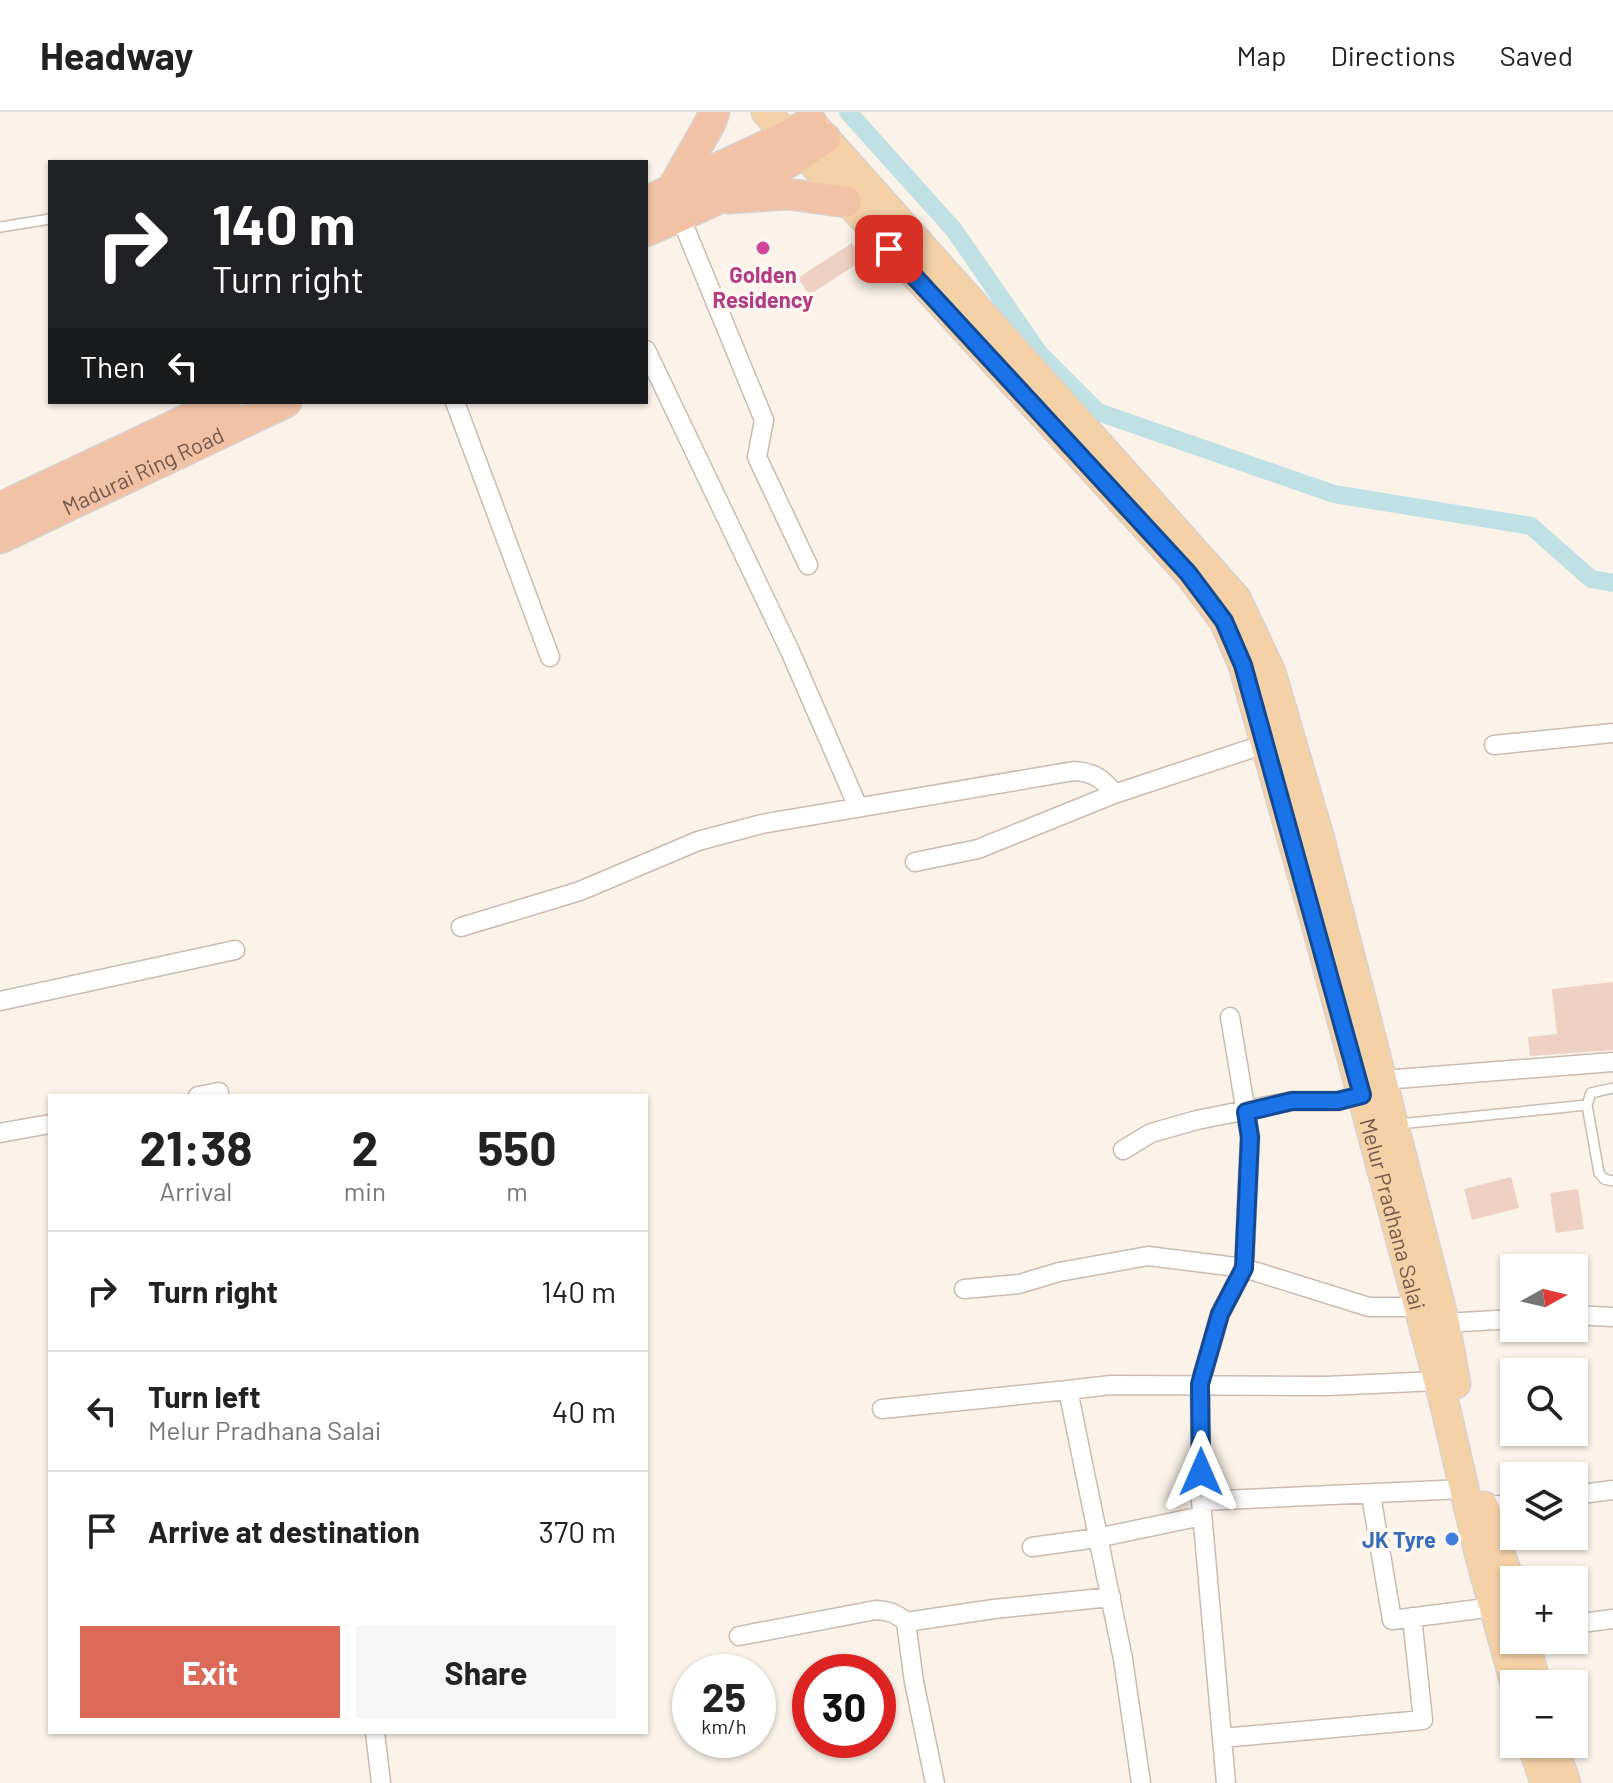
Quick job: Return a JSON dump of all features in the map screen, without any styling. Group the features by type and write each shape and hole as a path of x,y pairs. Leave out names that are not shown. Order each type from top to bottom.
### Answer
{"highway":[{"path":"677,202 714,112"},
{"path":"648,229 677,202 805,132"},
{"path":"717,199 805,132"},
{"path":"648,202 788,194 846,202"},
{"name":"Madurai Ring Road","path":"0,508 192,413 219,404"},
{"name":"Madurai Ring Road","path":"0,538 282,404"}],"main road":[{"name":"Melur Pradhana Salai","path":"766,112 805,132 1236,598 1275,687 1318,832 1418,1307 1500,1586"},
{"name":"Melur Pradhana Salai","path":"805,132 846,202 1188,573 1224,621 1243,665 1372,1088 1394,1125 1445,1323 1474,1498"},
{"path":"1539,1758 1550,1781"},
{"path":"1550,1781 1552,1758"}],"street":[{"path":"677,202 764,420 757,457 808,565"},
{"path":"648,354 790,651 858,807"},
{"path":"456,404 550,657"},
{"path":"1494,745 1613,733"},
{"path":"915,862 978,849 1114,794 1265,744"},
{"path":"461,927 580,891 698,841 762,824 1074,771 1084,771 1106,782 1114,794"},
{"path":"0,1001 235,950"},
{"path":"1226,1783 1201,1509 1200,1384 1220,1314 1244,1268 1250,1137 1230,1017"},
{"path":"1123,1150 1151,1133 1197,1120 1292,1101 1338,1101 1372,1088 1613,1062"},
{"path":"208,1094 219,1092"},
{"path":"0,1133 48,1124"},
{"path":"964,1289 1019,1284 1059,1272 1148,1256 1244,1268 1369,1307 1418,1307"},
{"path":"1588,1316 1613,1317"},
{"path":"1445,1323 1500,1320"},
{"path":"882,1409 1111,1385 1326,1386 1438,1381"},
{"path":"1068,1390 1111,1597 1141,1783"},
{"path":"1588,1493 1613,1490"},
{"path":"1371,1495 1392,1620 1500,1601"},
{"path":"1032,1547 1097,1538 1201,1509 1371,1495 1500,1501"},
{"path":"739,1636 876,1610 891,1611 906,1622 1111,1597"},
{"path":"1222,1738 1423,1720 1412,1617"},
{"path":"1588,1622 1613,1619"},
{"path":"906,1622 914,1682 935,1783"},
{"path":"375,1734 381,1783"}],"lane":[{"path":"0,227 48,219"},
{"path":"1613,1088 1591,1093 1587,1105 1599,1173 1604,1179 1613,1181"},
{"path":"1394,1125 1587,1105"}],"building":[{"path":"852,243 863,260 809,295 798,278"},
{"path":"1613,982 1613,1050 1530,1056 1528,1037 1557,1034 1552,989"},
{"path":"1511,1177 1519,1208 1472,1220 1464,1189"},
{"path":"1578,1189 1584,1229 1556,1233 1550,1193"}],"waterway":[{"path":"848,112 954,230 1039,353 1098,412 1334,494 1531,526 1591,579 1613,583"}],"place":[{"name":"Golden Residency","path":"763,248"},
{"name":"JK Tyre","path":"1452,1539"}],"route":[{"path":"889,249 1188,573 1224,621 1243,665 1362,1095 1338,1101 1292,1101 1246,1112 1250,1137 1244,1268 1220,1314 1200,1384 1201,1472"}]}
